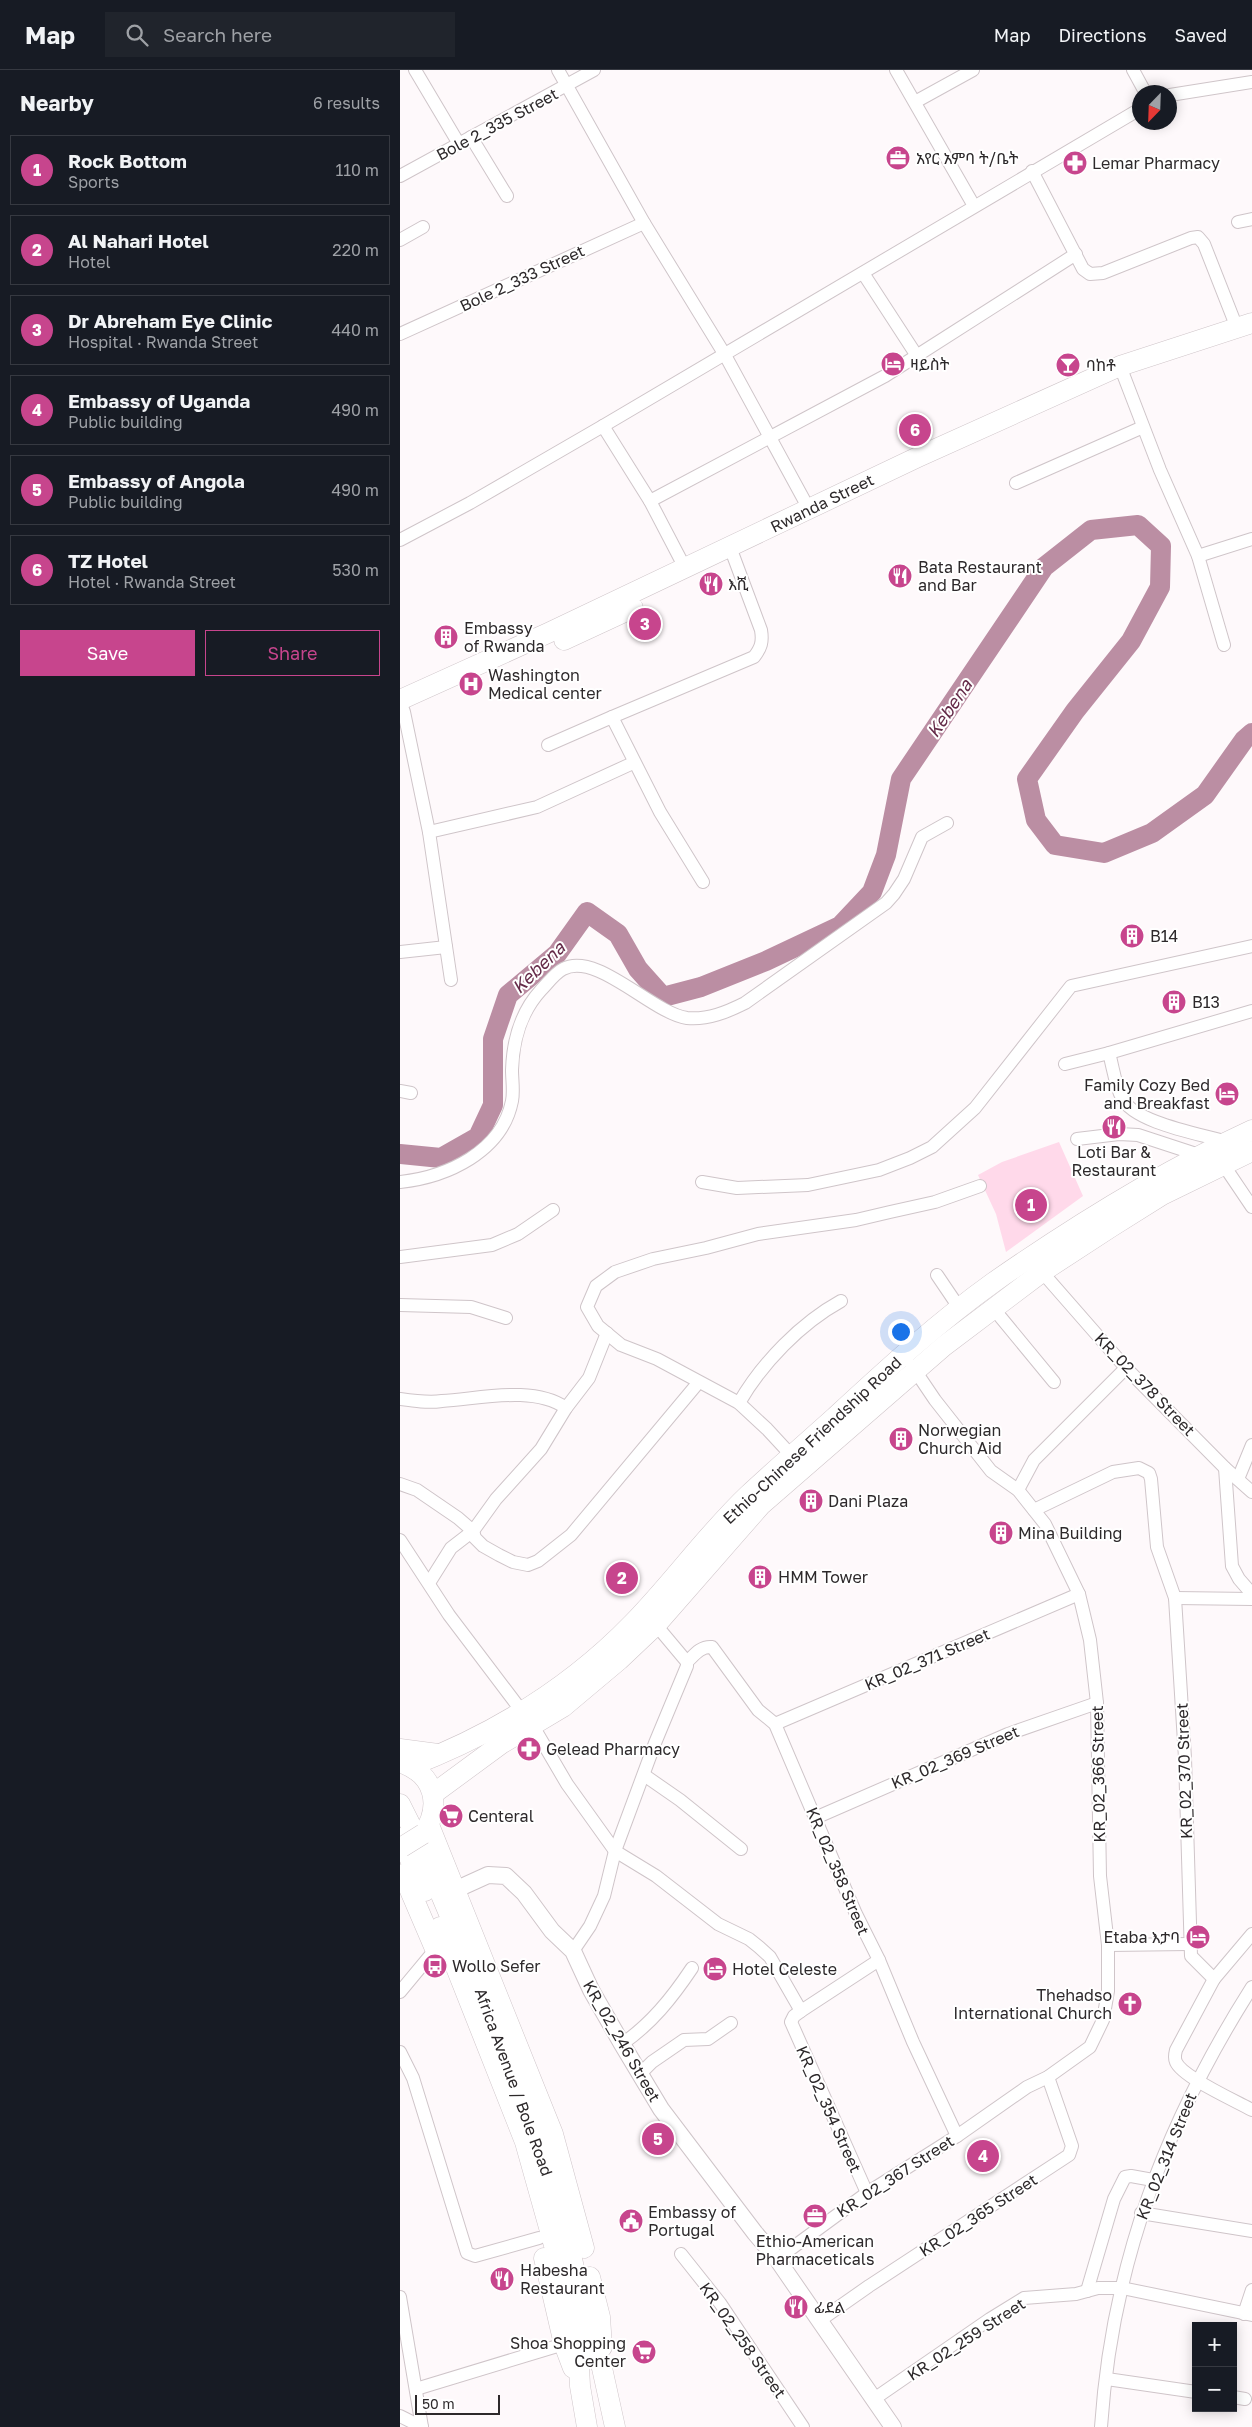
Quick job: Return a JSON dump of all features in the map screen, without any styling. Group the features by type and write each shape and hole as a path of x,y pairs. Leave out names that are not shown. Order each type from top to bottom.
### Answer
{"main road":[{"name":"Rwanda Street","path":"401,707 594,627 733,553 809,509 918,456 1121,372 1247,329"},
{"name":"Rwanda Street","path":"401,707 685,568 733,553 837,508 1121,372"},
{"name":"Ethio-Chinese Friendship Road","path":"419,1761 526,1719 563,1707 656,1626 761,1505 909,1362 960,1309 993,1283 1114,1202 1252,1130"},
{"name":"Ethio-Chinese Friendship Road","path":"433,1794 501,1744 546,1697 601,1654 634,1622 745,1498 792,1456 909,1362 993,1308 1042,1272 1162,1195 1252,1151"},
{"path":"400,1749 419,1761 423,1776 433,1794 434,1808 429,1835"},
{"path":"401,1844 429,1835 434,1831 441,1796 449,1782"},
{"name":"Africa Avenue / Bole Road","path":"400,1804 418,1840 485,1999 529,2113 566,2231 586,2319 602,2368 615,2427"},
{"name":"Africa Avenue / Bole Road","path":"429,1835 455,1890 553,2134 576,2216 600,2317 602,2368"},
{"name":"Africa Avenue / Bole Road","path":"401,1844 436,1916 525,2142 577,2327 580,2386 587,2427"},
{"name":"Africa Avenue / Bole Road","path":"400,1867 488,2076 507,2130 539,2238 564,2344 580,2386"}],"street":[{"path":"415,70 459,144"},
{"path":"558,70 644,223 725,355 809,509"},
{"name":"Bole 2_335 Street","path":"400,176 594,70"},
{"path":"896,70 974,206"},
{"path":"915,102 973,70"},
{"path":"1133,70 1141,85"},
{"path":"1177,94 1252,82"},
{"path":"400,540 470,503 725,355 1032,171 1132,114"},
{"path":"471,137 507,196"},
{"path":"1032,171 1083,269 1090,274 1103,273 1191,238 1198,237 1204,244 1247,329"},
{"path":"1238,222 1252,219"},
{"name":"Bole 2_333 Street","path":"400,334 644,223"},
{"path":"400,240 423,227"},
{"path":"650,501 771,437 917,356 1076,254"},
{"path":"863,272 917,356"},
{"path":"1121,372 1142,427 1198,556 1224,645"},
{"path":"603,426 650,501 685,568"},
{"path":"1016,483 1142,427"},
{"path":"1198,556 1252,539"},
{"path":"548,745 754,657 763,640 733,553"},
{"path":"401,707 430,832 451,980"},
{"path":"612,717 633,763 660,812 703,882"},
{"path":"430,832 537,808 633,763"},
{"path":"400,1182 422,1180 440,1174 482,1150 495,1137 505,1123 512,1100 513,1049 523,1015 532,1000 563,969 579,966 594,970 668,1011 685,1018 713,1016 726,1012 745,1003 886,903 904,879 922,837 947,823"},
{"path":"702,1182 737,1188 808,1185 870,1173 910,1158 932,1146 975,1108 1071,986 1252,946"},
{"path":"400,952 446,948"},
{"path":"1064,1064 1109,1053 1252,1011"},
{"path":"1109,1053 1122,1099 1130,1108 1147,1118 1227,1142"},
{"path":"1077,1139 1119,1134 1138,1135 1199,1156"},
{"path":"1223,1164 1251,1204"},
{"path":"792,1456 739,1403 657,1360 621,1345 598,1326 587,1306 596,1286 615,1272 653,1259 706,1248 758,1234 856,1220 935,1202 980,1186"},
{"path":"400,1258 492,1245 518,1234 553,1210"},
{"name":"KR_02_378 Street","path":"1042,1272 1126,1368 1225,1468 1252,1492"},
{"path":"937,1275 960,1309"},
{"path":"739,1403 764,1366 806,1325 841,1302"},
{"path":"400,1305 471,1307 506,1318"},
{"path":"993,1308 1054,1382"},
{"path":"429,1583 451,1548 473,1531 496,1498 541,1449 566,1408 589,1378 607,1333"},
{"name":"KR_02_366 Street","path":"909,1362 935,1400 991,1471 1018,1490 1045,1524 1079,1594 1090,1640 1097,1703 1100,1876 1108,1945 1108,1991 1103,2020 1090,2047"},
{"path":"1018,1490 1034,1460 1126,1368"},
{"path":"400,1484 417,1490 473,1531 475,1538 483,1546 513,1562 528,1565 538,1561 571,1535 698,1383"},
{"path":"400,1399 440,1402 503,1395 536,1397 556,1402 566,1408"},
{"path":"1238,1479 1252,1445"},
{"name":"KR_02_370 Street","path":"1034,1510 1113,1472 1139,1468 1149,1472 1157,1547 1175,1598 1185,1758 1189,1944"},
{"path":"1225,1468 1232,1566 1239,1579 1252,1594"},
{"path":"400,1540 449,1615 526,1719 567,1784 615,1851 656,1876 718,1924 749,1939 759,1947 770,1958 801,2011 879,1960"},
{"name":"KR_02_371 Street","path":"775,1724 1079,1594"},
{"path":"1175,1598 1252,1598"},
{"path":"573,1951 590,1926 604,1896 615,1851 685,1670 687,1662 656,1626"},
{"name":"KR_02_358 Street","path":"687,1662 700,1649 705,1646 712,1647 758,1710 775,1724 840,1878 879,1960 913,2042 958,2136"},
{"name":"KR_02_369 Street","path":"816,1818 1008,1734 1097,1703"},
{"path":"644,1774 741,1849"},
{"name":"KR_02_246 Street","path":"455,1890 488,1875 501,1875 509,1878 524,1893 552,1931 573,1951 591,1990 622,2044 677,2132 777,2259 893,2427"},
{"path":"1252,1934 1214,1979 1176,2050 1174,2060 1179,2068 1197,2081 1252,2110"},
{"path":"1108,1945 1189,1944 1191,1956 1214,1979"},
{"path":"400,1992 434,1951 434,1947"},
{"path":"622,2044 644,2029 662,2009 692,1968"},
{"name":"KR_02_314 Street","path":"1101,2427 1122,2288 1141,2213 1153,2180 1197,2081 1252,1987"},
{"name":"KR_02_354 Street","path":"801,2011 794,2016 792,2026 867,2193"},
{"path":"640,2074 652,2062 684,2040 708,2039 731,2023"},
{"name":"KR_02_367 Street","path":"777,2259 867,2193 958,2136 1027,2087 1048,2078 1090,2047"},
{"path":"400,2052 413,2078 467,2253 476,2256 539,2238"},
{"name":"KR_02_365 Street","path":"819,2321 877,2280 1070,2155 1072,2146 1048,2078"},
{"path":"1087,2291 1114,2199 1125,2177 1131,2176 1153,2180"},
{"path":"1141,2213 1252,2231"},
{"name":"KR_02_258 Street","path":"681,2254 720,2303 803,2427"},
{"name":"KR_02_259 Street","path":"874,2399 990,2319 1024,2298 1098,2288 1122,2288 1248,2314"},
{"path":"1248,2314 1252,2290"},
{"path":"400,2297 422,2427"},
{"path":"416,2389 564,2344"},
{"path":"1107,2379 1192,2391"},
{"path":"400,2416 422,2427"}],"shaded area":[{"path":"1059,1142 1083,1196 1006,1252 996,1214 978,1175 1002,1162"}],"waterway":[{"name":"Kebena","path":"400,1154 441,1158 478,1137 493,1105 493,1039 508,995 557,954 587,912 618,934 638,969 663,997 701,987 766,961 840,926 872,892 886,855 901,779 1044,567 1091,530 1138,525 1161,546 1160,587 1131,641 1075,711 1027,779 1036,820 1055,845 1104,853 1152,833 1205,795 1244,740 1252,733"}],"place":[{"name":"አየር አምባ ት/ቤት","path":"898,158"},
{"name":"Lemar Pharmacy","path":"1075,163"},
{"name":"ዛይስት","path":"893,364"},
{"name":"ባከቶ","path":"1068,365"},
{"name":"TZ Hotel","path":"915,430"},
{"name":"Bata Restaurant and Bar","path":"900,576"},
{"name":"እሺ","path":"711,584"},
{"name":"Dr Abreham Eye Clinic","path":"645,624"},
{"name":"Embassy of Rwanda","path":"446,637"},
{"name":"Washington Medical center","path":"471,684"},
{"name":"B14","path":"1132,936"},
{"name":"B13","path":"1174,1002"},
{"name":"Family Cozy Bed and Breakfast","path":"1227,1094"},
{"name":"Loti Bar & Restaurant","path":"1114,1127"},
{"name":"Rock Bottom","path":"1031,1205"},
{"name":"Norwegian Church Aid","path":"901,1439"},
{"name":"Dani Plaza","path":"811,1501"},
{"name":"Mina Building","path":"1001,1533"},
{"name":"HMM Tower","path":"760,1577"},
{"name":"Al Nahari Hotel","path":"622,1578"},
{"name":"Gelead Pharmacy","path":"529,1749"},
{"name":"Centeral","path":"451,1816"},
{"name":"Etaba እታባ","path":"1198,1937"},
{"name":"Wollo Sefer","path":"435,1966"},
{"name":"Hotel Celeste","path":"715,1969"},
{"name":"Thehadso International Church","path":"1130,2004"},
{"name":"Embassy of Angola","path":"658,2139"},
{"name":"Embassy of Uganda","path":"983,2156"},
{"name":"Ethio-American Pharmaceticals","path":"815,2216"},
{"name":"Embassy of Portugal","path":"631,2221"},
{"name":"Habesha Restaurant","path":"502,2279"},
{"name":"ፊደል","path":"796,2307"},
{"name":"Shoa Shopping Center","path":"644,2352"}]}
